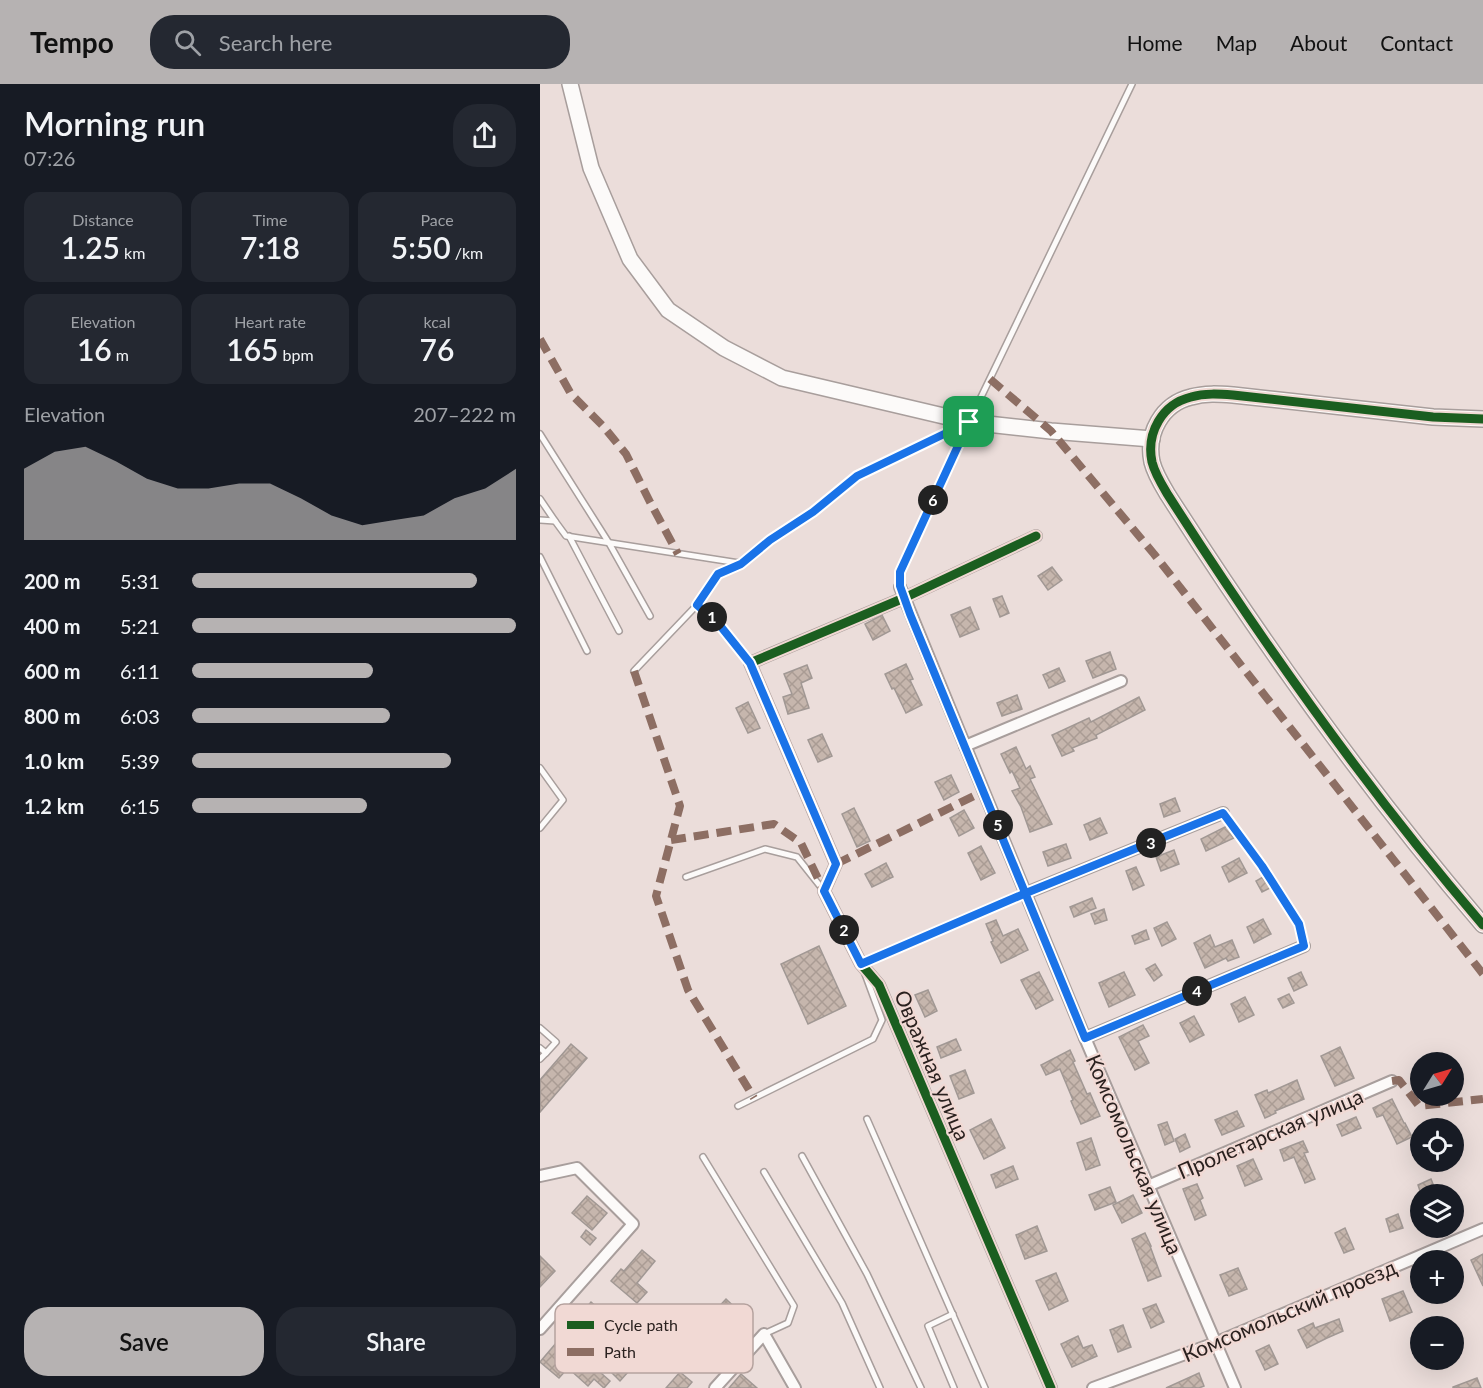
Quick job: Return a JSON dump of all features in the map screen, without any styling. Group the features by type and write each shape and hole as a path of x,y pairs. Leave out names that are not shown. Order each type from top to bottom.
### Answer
{"street":[{"path":"570,84 591,168 630,259 668,310 724,348 782,378 969,422 1152,439"},
{"path":"1483,419 1433,417 1209,394 1192,396 1171,406 1160,418 1150,447 1152,462 1159,480 1246,614 1370,786 1483,925"},
{"path":"824,891 836,864 750,663 904,598 1036,536"},
{"name":"Комсомольская улица","path":"900,586 1085,1038 1235,1388"},
{"path":"965,746 1121,681"},
{"path":"1026,893 1223,813"},
{"name":"Овражная улица","path":"824,891 861,964 879,985 1051,1388"},
{"path":"1085,1038 1304,946"},
{"name":"Пролетарская улица","path":"1148,1186 1392,1081"},
{"path":"540,1176 577,1168 633,1224 562,1304"},
{"name":"Комсомольский проезд","path":"1093,1388 1215,1343 1483,1229"},
{"path":"540,1329 555,1312"},
{"path":"753,1346 764,1334 795,1388"},
{"path":"715,1388 729,1373"}],"lane":[{"path":"900,586 900,572 969,422 1132,84"},
{"path":"634,671 697,605 718,574 741,564 770,540 813,512 857,476 969,422"},
{"path":"540,434 609,543 650,616"},
{"path":"540,499 566,536 741,564"},
{"path":"540,520 555,521"},
{"path":"569,536 619,631"},
{"path":"540,557 587,651"},
{"path":"697,605 718,623 750,663"},
{"path":"540,768 563,800 540,828"},
{"path":"1223,813 1262,866 1299,924 1304,946"},
{"path":"686,877 765,849 797,857 824,891"},
{"path":"738,1106 873,1039 882,1020 861,964 1026,893"},
{"path":"540,1028 556,1042 540,1059"},
{"path":"540,1047 546,1053"},
{"path":"867,1119 985,1388"},
{"path":"802,1156 867,1274 921,1388"},
{"path":"703,1157 794,1306 788,1323 764,1334"},
{"path":"764,1172 842,1303 880,1388"},
{"path":"953,1314 928,1326 954,1388"}],"building":[{"path":"1052,567 1062,580 1048,590 1038,576"},
{"path":"1002,596 1009,613 1000,617 993,599"},
{"path":"970,607 979,629 960,637 951,615"},
{"path":"882,615 890,631 873,640 865,624"},
{"path":"1110,652 1116,669 1093,678 1086,661"},
{"path":"906,664 913,679 910,680 922,705 906,713 885,674"},
{"path":"807,665 812,678 801,683 809,708 788,714 783,697 792,694 784,674"},
{"path":"1059,668 1065,681 1049,688 1043,675"},
{"path":"1017,695 1022,709 1002,716 997,703"},
{"path":"1139,697 1145,710 1096,735 1097,738 1072,748 1074,751 1062,756 1052,735 1089,718 1091,722"},
{"path":"748,702 760,728 748,733 736,708"},
{"path":"822,734 832,756 818,762 808,740"},
{"path":"1016,747 1026,769 1030,766 1035,777 1030,779 1052,824 1030,832 1021,807 1012,791 1020,788 1001,754"},
{"path":"951,775 959,792 944,800 935,782"},
{"path":"1175,798 1180,811 1164,817 1160,804"},
{"path":"854,808 870,841 857,847 842,814"},
{"path":"964,810 974,828 959,836 950,818"},
{"path":"1100,818 1107,833 1090,840 1084,825"},
{"path":"1227,826 1234,838 1206,851 1201,839"},
{"path":"1066,844 1071,858 1048,866 1043,852"},
{"path":"981,846 995,873 981,880 968,853"},
{"path":"1174,850 1179,864 1161,871 1156,857"},
{"path":"1239,858 1247,873 1229,882 1222,867"},
{"path":"886,863 893,877 872,887 865,874"},
{"path":"1136,867 1144,885 1133,890 1126,871"},
{"path":"1263,877 1270,888 1262,892 1256,881"},
{"path":"1092,898 1096,908 1074,917 1070,907"},
{"path":"1104,909 1107,920 1095,924 1091,914"},
{"path":"1263,919 1271,934 1254,943 1247,927"},
{"path":"996,920 1003,936 1018,929 1028,950 1001,963 986,924"},
{"path":"1167,922 1176,939 1162,946 1154,928"},
{"path":"1146,930 1149,939 1135,944 1132,936"},
{"path":"1210,935 1215,947 1232,940 1239,957 1228,961 1226,958 1205,968 1194,943"},
{"path":"819,946 846,1006 808,1024 781,964"},
{"path":"1155,964 1162,975 1154,981 1146,969"},
{"path":"1039,972 1053,1000 1036,1009 1021,980"},
{"path":"1124,972 1135,995 1109,1007 1099,983"},
{"path":"1301,972 1307,985 1294,991 1288,978"},
{"path":"928,990 937,1011 925,1017 915,995"},
{"path":"1289,994 1294,1003 1283,1008 1278,999"},
{"path":"1245,997 1254,1015 1239,1022 1231,1004"},
{"path":"1194,1016 1204,1035 1190,1042 1180,1023"},
{"path":"1143,1025 1149,1036 1138,1041 1149,1063 1135,1070 1119,1037"},
{"path":"956,1039 961,1050 941,1058 937,1047"},
{"path":"571,1044 587,1058 540,1112 540,1080"},
{"path":"1340,1047 1354,1078 1335,1086 1321,1056"},
{"path":"1070,1050 1087,1094 1090,1093 1100,1116 1081,1124 1060,1069 1046,1075 1041,1065"},
{"path":"965,1070 974,1093 959,1099 950,1076"},
{"path":"1297,1080 1304,1099 1275,1111 1276,1113 1265,1118 1255,1095 1267,1090 1268,1093"},
{"path":"1392,1099 1410,1133 1410,1138 1397,1144 1383,1115 1377,1117 1373,1108"},
{"path":"1237,1111 1244,1126 1222,1135 1215,1120"},
{"path":"1356,1117 1361,1128 1342,1136 1337,1125"},
{"path":"991,1119 1005,1148 984,1159 970,1130"},
{"path":"1167,1122 1174,1141 1165,1145 1158,1125"},
{"path":"1185,1134 1190,1147 1180,1152 1175,1139"},
{"path":"1091,1138 1100,1165 1086,1170 1077,1143"},
{"path":"1303,1141 1308,1152 1304,1153 1315,1179 1305,1183 1294,1157 1284,1161 1280,1150"},
{"path":"1253,1159 1262,1179 1245,1186 1237,1166"},
{"path":"1013,1166 1018,1179 996,1188 991,1175"},
{"path":"1431,1179 1433,1184 1420,1184"},
{"path":"1197,1184 1203,1198 1200,1200 1206,1215 1195,1220 1183,1189"},
{"path":"1110,1187 1116,1202 1095,1210 1089,1195"},
{"path":"1133,1195 1142,1213 1122,1223 1113,1205"},
{"path":"587,1196 607,1213 592,1230 572,1213"},
{"path":"1398,1214 1403,1228 1390,1232 1386,1219"},
{"path":"1037,1226 1047,1251 1025,1259 1016,1235"},
{"path":"1345,1228 1354,1249 1344,1253 1335,1233"},
{"path":"586,1230 596,1238 590,1245 581,1237"},
{"path":"1145,1233 1161,1276 1148,1281 1132,1239"},
{"path":"642,1250 655,1261 637,1283 647,1292 637,1303 611,1281 621,1269 624,1271"},
{"path":"1483,1254 1483,1286 1471,1260"},
{"path":"540,1256 555,1271 540,1287"},
{"path":"1238,1268 1247,1289 1229,1296 1220,1275"},
{"path":"1056,1273 1068,1301 1049,1310 1036,1281"},
{"path":"1403,1291 1412,1312 1390,1321 1382,1299"},
{"path":"726,1299 731,1304 721,1304"},
{"path":"1156,1304 1164,1322 1151,1328 1143,1309"},
{"path":"1339,1319 1343,1331 1307,1348 1298,1330 1313,1323 1315,1328"},
{"path":"1123,1325 1131,1347 1118,1352 1110,1330"},
{"path":"1078,1336 1083,1348 1092,1345 1097,1356 1072,1367 1061,1344"},
{"path":"555,1344 555,1373 564,1373 559,1378 540,1362"},
{"path":"1269,1345 1278,1364 1265,1370 1256,1351"},
{"path":"574,1373 601,1373 610,1381 604,1388 594,1379 588,1386"},
{"path":"612,1373 627,1373 620,1381"},
{"path":"679,1373 692,1382 687,1388 666,1388"},
{"path":"1199,1373 1204,1386 1166,1388"},
{"path":"741,1374 757,1388 729,1388"},
{"path":"1477,1378 1481,1388 1453,1388 1453,1387"}],"marked path":[{"path":"540,339 571,394 603,426 626,454 678,554"},
{"path":"990,379 1051,431 1154,554 1483,974"},
{"path":"634,671 680,806 656,896 688,990 754,1098"},
{"path":"836,864 984,791"},
{"path":"671,840 774,824 801,843 824,891"},
{"path":"1392,1081 1399,1080 1419,1106 1483,1099"}],"cycle path":[{"path":"1483,419 1433,417 1207,394 1181,401 1172,406 1158,421 1151,441 1152,462 1159,479 1241,606 1318,716 1398,822 1483,925"},
{"path":"1036,536 904,598 750,663 836,864 824,891 861,964 879,985 1051,1388"}],"route":[{"path":"969,422 857,476 813,512 770,540 741,564 718,574 697,605 718,623 750,663 836,864 824,891 861,964 1026,893 1223,813 1262,866 1299,924 1304,946 1085,1038 1026,893 910,614 900,586 900,572 969,422"}]}
